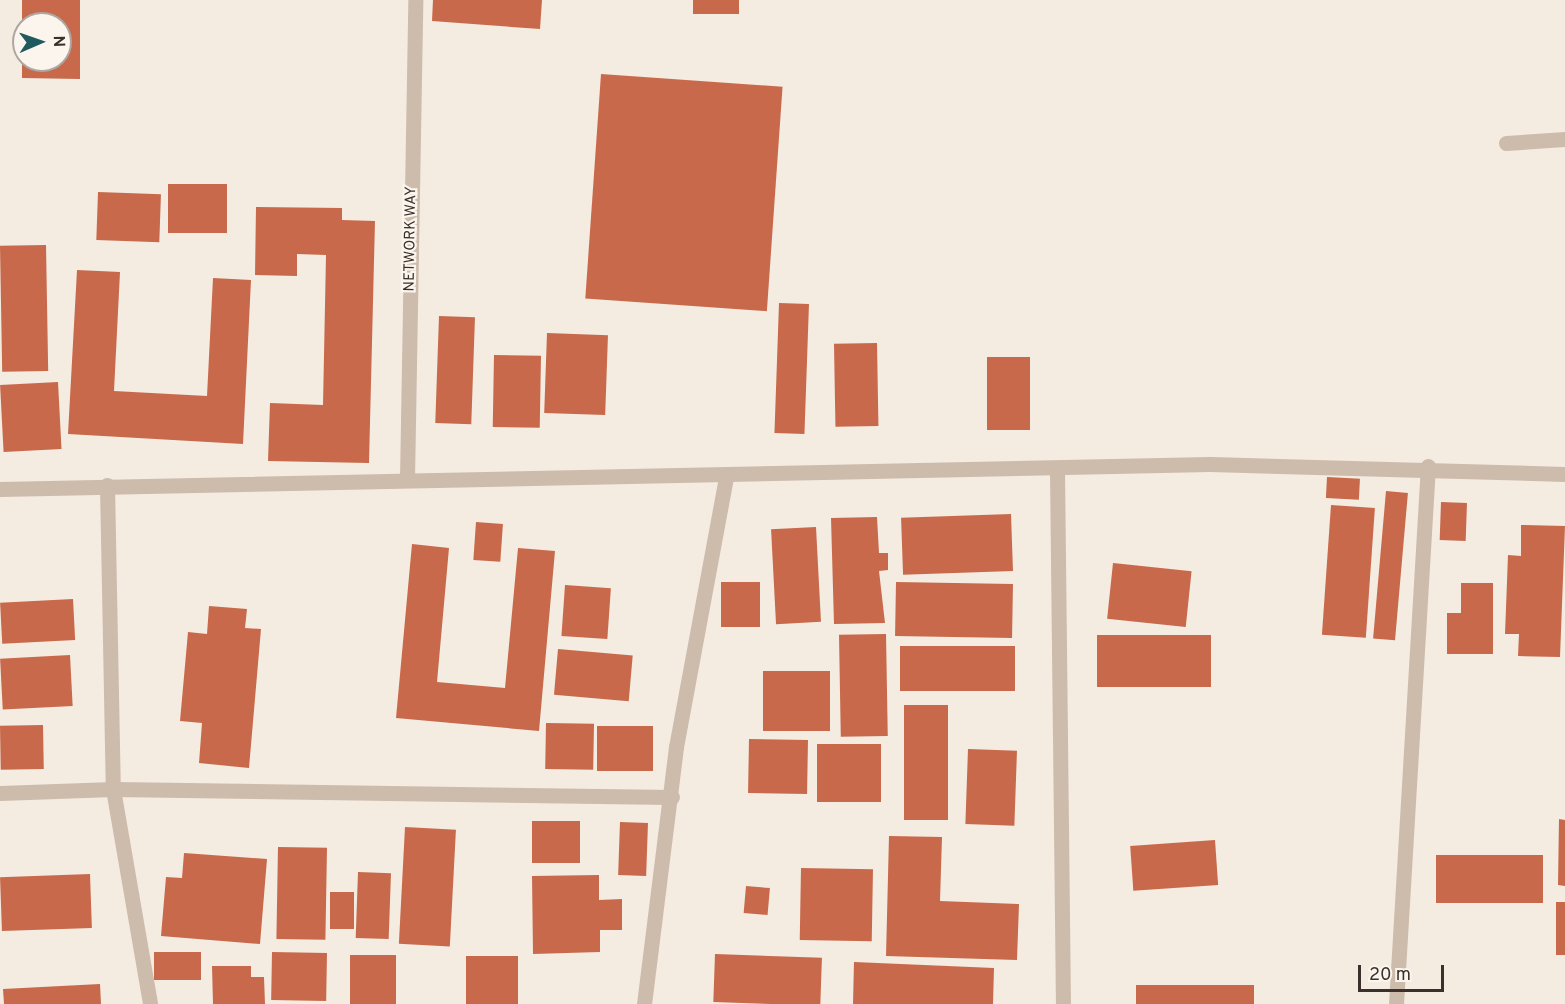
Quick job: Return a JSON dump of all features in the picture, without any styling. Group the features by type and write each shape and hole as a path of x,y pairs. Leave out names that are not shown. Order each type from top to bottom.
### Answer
{"street":[{"name":"NETWORK WAY","path":"407,479 415,0"},
{"path":"1506,143 1565,139"},
{"path":"0,489 407,479 726,478 1210,464 1428,466 1565,474"},
{"path":"1396,1004 1428,466"},
{"path":"1057,470 1063,1004"},
{"path":"644,1004 672,796 726,478"},
{"path":"107,485 113,789 150,1004"},
{"path":"0,793 113,789 672,796"}],"building":[{"path":"22,0 80,0 80,79 22,78 22,72 72,72 72,12 22,12"},
{"path":"433,0 542,0 540,29 432,21"},
{"path":"693,0 739,0 739,14 693,14"},
{"path":"601,74 783,87 767,311 585,298"},
{"path":"168,184 227,184 227,233 168,233"},
{"path":"98,192 161,194 159,242 96,240"},
{"path":"256,207 342,208 342,220 375,221 369,463 268,461 270,403 323,405 326,255 297,254 297,276 255,275"},
{"path":"46,245 48,371 2,372 0,246"},
{"path":"77,270 120,272 114,391 207,396 213,278 251,280 243,444 68,434"},
{"path":"779,303 809,304 804,434 774,433"},
{"path":"439,316 475,317 471,424 435,423"},
{"path":"547,333 608,335 605,415 544,413"},
{"path":"877,343 878,426 835,427 834,344"},
{"path":"494,355 541,356 540,428 493,427"},
{"path":"987,357 1030,357 1030,430 987,430"},
{"path":"58,382 62,449 4,452 0,385"},
{"path":"1327,477 1360,479 1359,500 1326,498"},
{"path":"1386,491 1408,493 1395,640 1373,638"},
{"path":"1441,502 1467,503 1466,541 1440,540"},
{"path":"1331,505 1375,508 1366,638 1322,635"},
{"path":"1011,514 1013,571 903,575 901,518"},
{"path":"877,517 879,553 888,553 888,570 879,571 885,623 834,624 831,518"},
{"path":"476,522 503,524 500,562 473,560"},
{"path":"1521,525 1565,526 1560,657 1518,656 1519,634 1505,634 1508,555 1521,556"},
{"path":"816,527 821,622 776,624 771,529"},
{"path":"412,544 449,548 437,682 505,688 518,548 555,551 539,731 396,718"},
{"path":"1113,563 1192,571 1186,627 1107,619"},
{"path":"721,582 760,582 760,627 721,627"},
{"path":"896,582 1013,584 1012,638 895,636"},
{"path":"1461,583 1493,583 1493,654 1447,654 1447,613 1461,613"},
{"path":"565,585 611,588 607,639 561,636"},
{"path":"73,599 75,640 2,644 0,603"},
{"path":"209,606 247,609 245,628 261,629 249,768 199,763 202,723 180,721 188,632 207,634"},
{"path":"886,634 888,736 841,737 839,635"},
{"path":"1097,635 1211,635 1211,687 1097,687"},
{"path":"900,646 1015,646 1015,691 900,691"},
{"path":"558,649 633,656 629,701 554,695"},
{"path":"70,655 73,706 3,710 0,659"},
{"path":"763,671 830,671 830,731 763,731"},
{"path":"904,705 948,705 948,820 904,820"},
{"path":"546,723 594,724 593,770 545,769"},
{"path":"43,725 44,769 1,770 0,726"},
{"path":"597,726 653,726 653,771 597,771"},
{"path":"749,739 808,740 807,794 748,793"},
{"path":"817,744 881,744 881,802 817,802"},
{"path":"968,749 1017,751 1014,826 965,824"},
{"path":"1559,819 1565,820 1565,886 1558,885"},
{"path":"532,821 580,821 580,863 532,863"},
{"path":"620,822 648,823 646,876 618,875"},
{"path":"405,827 456,830 450,947 399,944"},
{"path":"889,836 942,837 940,901 1019,904 1017,960 886,956"},
{"path":"1215,840 1218,885 1133,891 1130,846"},
{"path":"278,847 327,848 325,940 276,939"},
{"path":"184,853 267,859 260,944 161,936 166,877 182,878"},
{"path":"1436,855 1543,855 1543,903 1436,903"},
{"path":"801,868 873,869 872,941 800,940"},
{"path":"358,872 391,873 389,939 356,938"},
{"path":"90,874 92,928 2,931 0,877"},
{"path":"599,875 599,900 622,899 622,930 600,930 600,952 533,954 532,876"},
{"path":"746,886 770,888 768,915 744,913"},
{"path":"330,892 354,892 354,929 330,929"},
{"path":"1556,902 1565,902 1565,955 1556,955"},
{"path":"154,952 201,952 201,980 154,980"},
{"path":"272,952 327,953 326,1001 271,1000"},
{"path":"715,954 822,958 820,1004 713,1002"},
{"path":"350,955 396,955 396,1004 350,1004"},
{"path":"466,956 518,956 518,1004 466,1004"},
{"path":"854,962 994,968 993,1004 853,1004"},
{"path":"212,966 251,966 251,977 264,977 265,1004 213,1004"},
{"path":"100,984 101,1004 4,1004 3,989"},
{"path":"1136,985 1254,985 1254,1004 1136,1004"}]}
